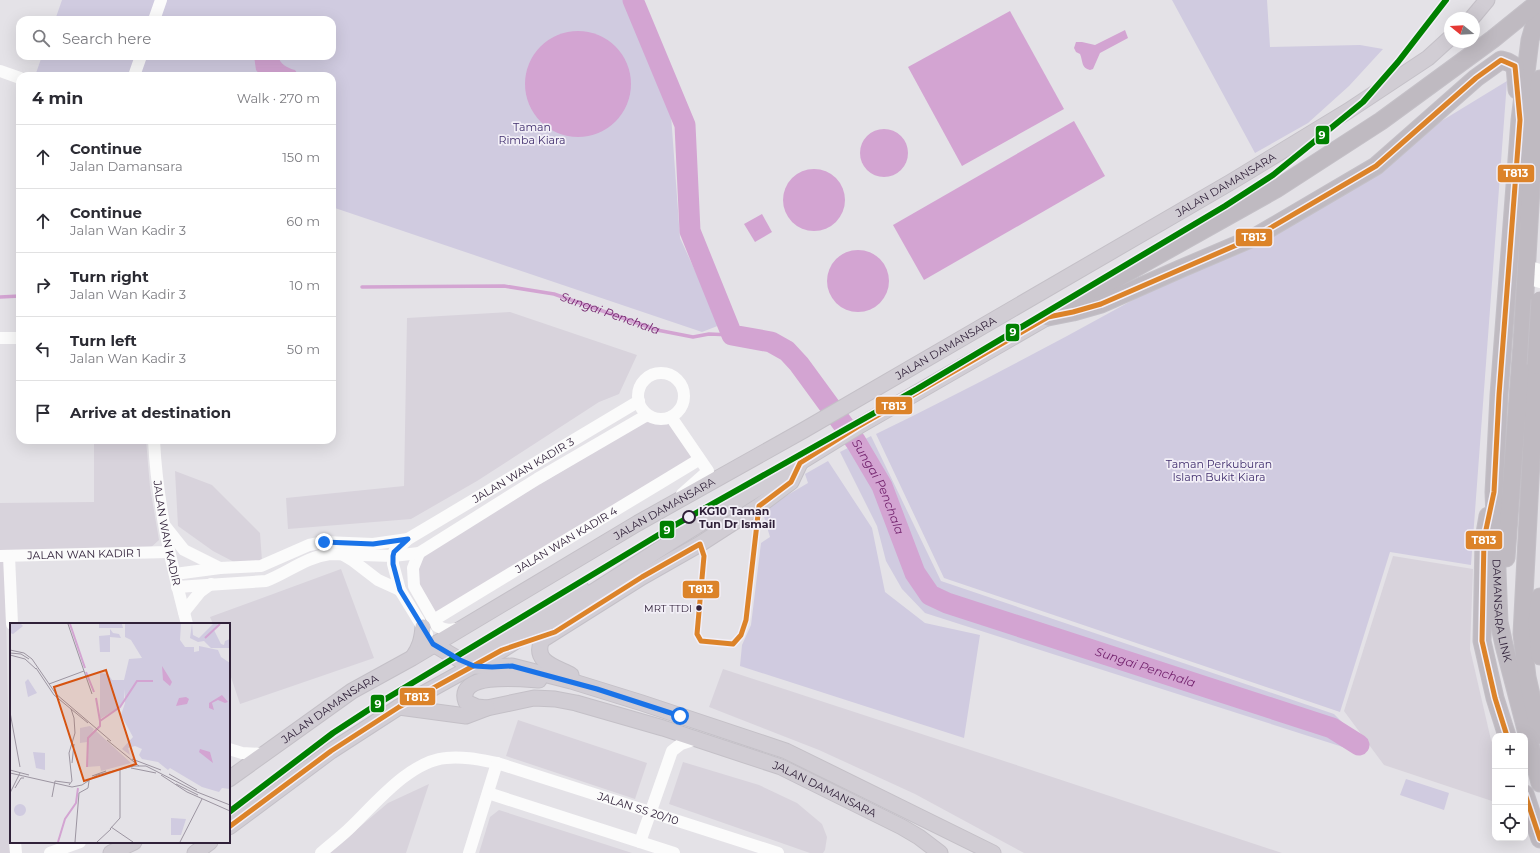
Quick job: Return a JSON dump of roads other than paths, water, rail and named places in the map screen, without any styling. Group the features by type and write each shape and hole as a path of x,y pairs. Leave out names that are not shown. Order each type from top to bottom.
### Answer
{"highway":[{"path":"1048,317 1276,189 1381,121 1493,39 1540,1"},
{"name":"DAMANSARA LINK","path":"1540,5 1530,40 1520,120 1500,387 1494,492 1499,622 1540,783"},
{"path":"1048,317 1101,304 1255,237 1376,166 1476,78 1501,60 1515,66 1520,120"},
{"path":"1504,645 1504,590 1522,335 1533,274 1528,224 1535,120 1540,80"},
{"path":"1528,224 1537,242 1540,243"},
{"name":"DAMANSARA LINK","path":"1540,300 1522,634 1527,677 1540,735"},
{"path":"1522,335 1531,321 1540,322"},
{"path":"1494,492 1484,539 1482,642 1495,698 1506,733"},
{"path":"1540,597 1537,622 1540,656"},
{"path":"1528,803 1540,839"}],"main road":[{"path":"1477,12 1487,0"},
{"name":"JALAN DAMANSARA","path":"230,778 352,690 412,658 433,644 669,505 850,404 1231,182 1341,115 1428,58 1444,43"},
{"path":"230,827 331,751 399,707 502,650 674,540 859,426 1048,317"},
{"path":"597,689 544,661 539,654 539,647 542,640 642,577 700,544 759,506 791,482 800,463"},
{"path":"460,660 602,575 674,540"},
{"path":"412,658 419,649 428,622"},
{"path":"502,650 555,632"},
{"name":"JALAN DAMANSARA","path":"433,644 460,660 474,666 512,666 597,689 786,751 993,853"},
{"path":"487,708 477,707 466,702 466,691 470,686 490,679 509,678 571,682"},
{"name":"JALAN DAMANSARA","path":"399,707 466,716 487,708 534,698 576,704 663,728 780,767 902,827 919,837 940,853"},
{"path":"111,853 132,843"},
{"path":"195,853 209,843"},
{"path":"972,843 984,853"}],"street":[{"path":"155,16 161,0"},
{"path":"135,72 140,60"},
{"path":"0,72 16,77"},
{"path":"0,338 16,338"},
{"path":"663,373 676,379 681,384 683,391 684,399 682,406 672,416 662,419 647,415 640,407 638,401 640,388 643,381 655,374 663,373"},
{"name":"JALAN WAN KADIR 3","path":"393,556 397,548 408,539 638,401"},
{"name":"JALAN WAN KADIR 3","path":"177,587 266,581 279,576 295,565 321,555 341,553 393,556 418,553 538,479 647,415"},
{"path":"669,505 708,471 672,416"},
{"name":"JALAN WAN KADIR","path":"154,444 156,476 163,524 187,623"},
{"name":"JALAN WAN KADIR 4","path":"428,622 695,462 698,457"},
{"path":"163,524 184,550 220,568"},
{"name":"JALAN WAN KADIR 3","path":"175,574 220,568 260,566 298,549 324,542 373,544 408,539"},
{"name":"JALAN WAN KADIR 1","path":"5,556 169,552"},
{"path":"341,553 378,580 400,590 428,622 443,630 449,631 464,627"},
{"path":"418,553 413,568 414,586 428,622 433,644"},
{"path":"5,556 12,623"},
{"path":"393,556 393,564 400,590"},
{"path":"184,612 200,592 211,584"},
{"path":"640,842 672,751 670,740 663,728"},
{"path":"672,751 681,744 696,739"},
{"path":"230,750 242,753 263,754"},
{"name":"JALAN SS 20/10","path":"321,853 349,829 398,782 413,771 431,761 446,758 470,758 497,763 778,853"},
{"path":"469,853 497,763"},
{"path":"488,794 674,853"},
{"path":"15,843 16,853"},
{"path":"50,853 77,843"}],"waterway":[{"name":"Sungai Penchala","path":"633,0 685,125 690,231 732,335 771,342 787,351 799,364 856,442 882,486 915,573 930,595 947,603 1332,728 1359,745"},
{"name":"Sungai Penchala","path":"362,287 504,286 554,294 657,330 693,337 709,334 732,335"},
{"name":"Sungai Penchala","path":"0,297 16,296"}],"place":[{"name":"KG10 Taman Tun Dr Ismail","path":"689,517"},
{"name":"MRT TTDI","path":"699,608"}],"park label":[{"name":"Taman Rimba Kiara","path":"532,133"},
{"name":"Taman Perkuburan Islam Bukit Kiara","path":"1219,470"}]}
